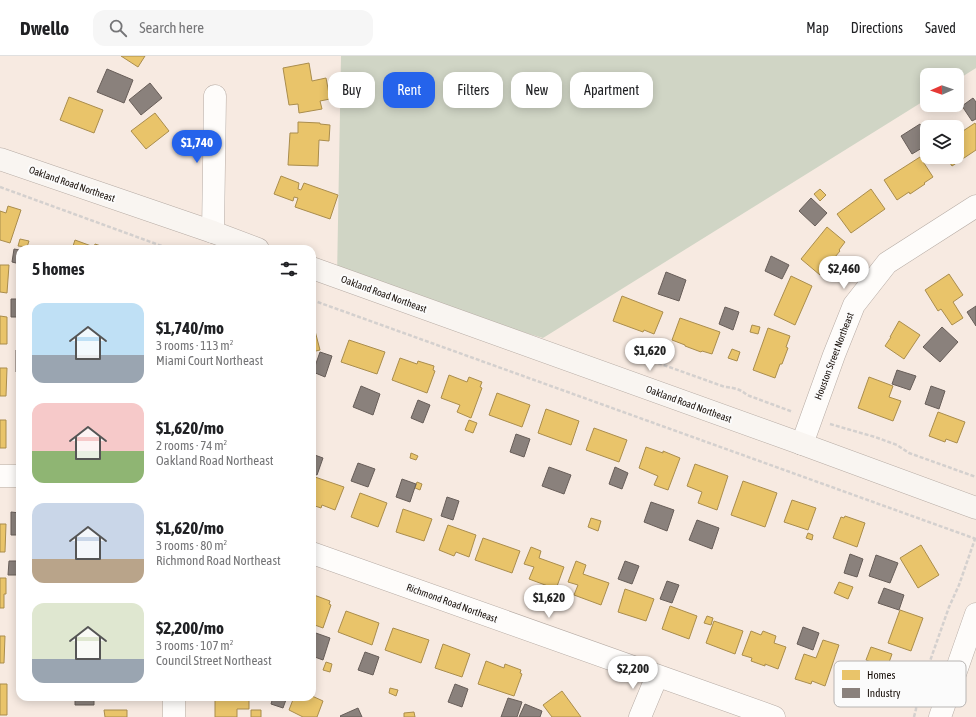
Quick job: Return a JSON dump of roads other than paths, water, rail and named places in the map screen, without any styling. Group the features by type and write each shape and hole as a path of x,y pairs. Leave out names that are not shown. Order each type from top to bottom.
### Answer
{"main road":[{"name":"Oakland Road Northeast","path":"0,159 247,245"},
{"name":"Oakland Road Northeast","path":"316,269 976,508"}],"street":[{"path":"213,232 215,96"},
{"name":"Houston Street Northeast","path":"802,444 834,355 854,305 887,263 976,206"},
{"path":"0,476 16,476"},
{"name":"Richmond Road Northeast","path":"316,554 774,717"},
{"path":"960,661 976,614"},
{"path":"640,717 657,676"},
{"path":"174,701 174,717"},
{"path":"940,717 943,707"}]}
